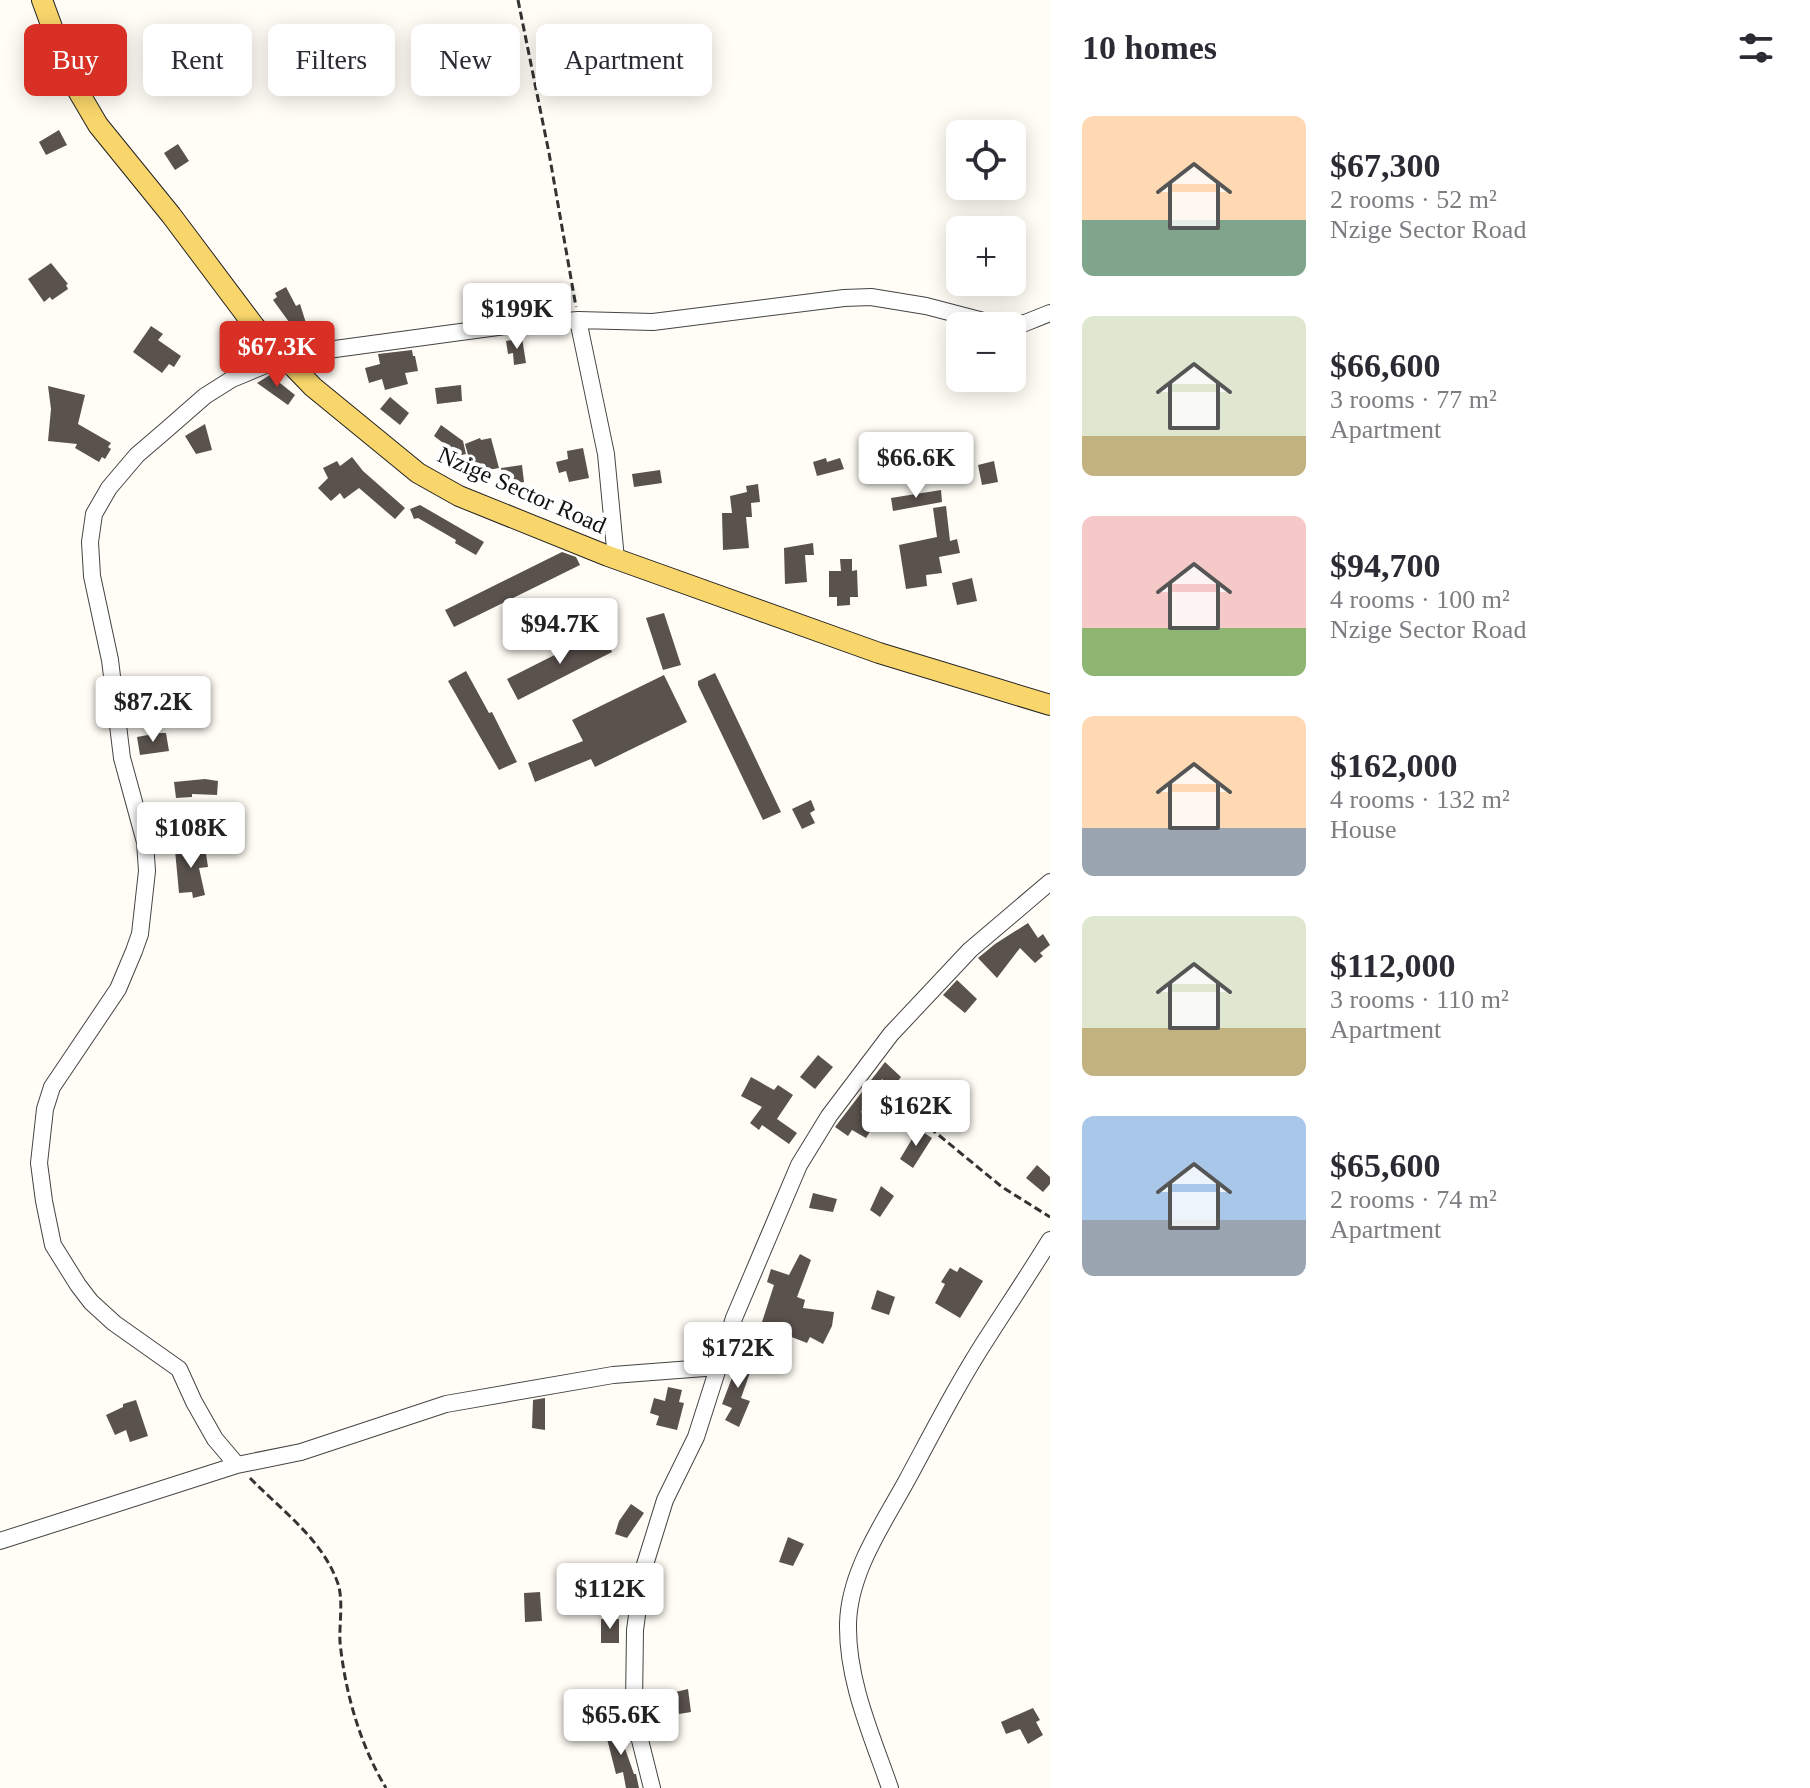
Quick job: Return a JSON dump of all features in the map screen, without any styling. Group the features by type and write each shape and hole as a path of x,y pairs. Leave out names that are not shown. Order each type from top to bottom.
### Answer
{"main road":[{"name":"Nzige Sector Road","path":"42,0 71,79 98,125 171,215 255,327 324,396 418,473 459,496 616,559 879,653 1050,705"}],"street":[{"path":"237,1465 215,1439 179,1369 114,1323 91,1302 70,1272 53,1245 39,1163 45,1109 52,1087 118,989 134,951 140,934 147,871 145,842 122,758 110,660 92,576 90,542 94,514 109,488 137,455 205,396 253,369 335,349 505,326 578,320 653,322 871,297 926,306 995,324 1025,323 1050,313"},
{"path":"578,320 606,454 616,559"},
{"path":"652,1788 634,1704 639,1594 665,1500 696,1437 734,1318 799,1165 829,1116 901,1022 970,950 1038,889 1050,882"},
{"path":"890,1788 862,1708 849,1652 849,1608 870,1546 990,1333 1050,1240"},
{"path":"0,1541 237,1465 301,1452 446,1404 613,1375 718,1367"}],"path":[{"path":"518,0 578,320"},
{"path":"862,1072 1002,1187 1050,1217"},
{"path":"237,1465 297,1522 335,1574 339,1585 340,1643 349,1693 366,1749 386,1788"}],"building":[{"path":"59,130 67,145 46,155 39,142"},
{"path":"178,144 189,161 175,170 164,153"},
{"path":"51,263 68,284 68,289 44,302 28,279"},
{"path":"286,287 296,306 300,304 306,323 316,337 305,344 273,300 277,297 275,293"},
{"path":"151,326 163,334 158,340 181,356 174,367 169,364 162,373 133,352"},
{"path":"522,338 526,363 514,365 513,353 508,354 506,341"},
{"path":"412,350 418,371 405,373 408,384 385,390 382,379 369,383 365,368 380,364 378,354"},
{"path":"270,375 295,395 288,405 257,383"},
{"path":"461,385 462,401 437,404 435,388"},
{"path":"48,386 85,395 78,424 111,443 105,459 102,457 99,462 75,448 77,444 48,441 51,409"},
{"path":"390,397 409,413 400,425 380,409"},
{"path":"205,424 212,450 196,454 185,436"},
{"path":"441,425 463,441 466,454 453,457 451,449 434,436"},
{"path":"480,438 491,438 499,468 473,473 465,444"},
{"path":"583,448 589,478 569,482 566,471 559,473 556,462 568,459 567,451"},
{"path":"352,457 363,471 405,508 395,519 359,488 344,499 340,493 331,501 318,488 328,478 323,468 337,461 340,466"},
{"path":"826,458 827,462 840,458 844,469 817,476 813,462"},
{"path":"994,461 998,482 982,485 978,465"},
{"path":"522,465 524,482 504,485 501,468"},
{"path":"660,470 662,483 634,487 632,474"},
{"path":"758,484 760,502 751,503 752,517 746,517 749,548 723,550 722,513 732,513 730,496 747,492 746,486"},
{"path":"941,490 942,502 893,511 891,498"},
{"path":"420,505 484,542 476,555 455,543 456,540 418,518 414,519 410,509"},
{"path":"946,506 950,541 957,539 960,553 939,557 942,573 926,575 927,586 906,589 899,545 937,537 933,508"},
{"path":"813,543 814,555 805,555 807,582 785,584 784,548"},
{"path":"562,552 576,557 580,565 454,627 445,610"},
{"path":"840,559 852,559 852,571 857,570 858,597 850,597 850,605 837,606 837,597 829,597 829,571 841,571"},
{"path":"972,578 977,601 957,605 952,583"},
{"path":"664,613 681,665 663,670 646,618"},
{"path":"602,631 612,652 518,700 507,679"},
{"path":"466,671 489,713 492,712 517,762 499,770 448,681"},
{"path":"715,673 781,812 763,820 698,685 698,681"},
{"path":"664,675 687,722 595,767 591,759 535,782 528,763 583,741 572,720"},
{"path":"166,733 169,751 140,755 137,737"},
{"path":"218,781 217,795 192,794 192,797 176,798 174,782"},
{"path":"811,800 815,810 810,813 815,823 802,829 792,809"},
{"path":"205,847 208,867 199,868 205,895 193,898 192,892 179,893 175,850"},
{"path":"1028,923 1038,938 1043,934 1050,945 1040,953 1043,956 1035,963 1020,948 997,978 978,958"},
{"path":"957,980 977,999 965,1013 943,995"},
{"path":"818,1055 833,1067 815,1089 800,1077"},
{"path":"885,1062 901,1077 893,1088 882,1079 861,1112 876,1122 866,1138 852,1130 848,1136 835,1127"},
{"path":"751,1077 774,1090 778,1085 793,1095 777,1119 797,1133 789,1144 762,1125 759,1130 750,1123 762,1107 741,1096"},
{"path":"918,1129 932,1138 913,1168 900,1159"},
{"path":"1037,1165 1050,1177 1050,1184 1043,1192 1026,1178"},
{"path":"881,1186 894,1196 880,1217 870,1210"},
{"path":"813,1193 837,1199 833,1212 809,1208"},
{"path":"800,1254 811,1260 797,1297 805,1300 803,1308 834,1312 832,1326 823,1344 810,1337 807,1343 761,1325 774,1285 767,1282 771,1269 789,1275"},
{"path":"960,1267 983,1281 960,1318 935,1303 945,1284 941,1282 950,1268 957,1272"},
{"path":"877,1290 895,1297 889,1315 871,1309"},
{"path":"733,1357 754,1361 741,1398 750,1401 739,1427 725,1420 732,1408 722,1404 733,1375 728,1373"},
{"path":"668,1387 682,1390 679,1402 684,1403 677,1430 656,1425 659,1416 650,1413 654,1398 665,1401"},
{"path":"545,1398 545,1430 532,1428 533,1400"},
{"path":"136,1400 148,1436 130,1442 126,1430 115,1435 106,1415"},
{"path":"631,1504 644,1513 627,1538 615,1534 619,1521"},
{"path":"788,1537 804,1544 793,1566 779,1562"},
{"path":"540,1592 542,1621 525,1622 524,1593"},
{"path":"601,1619 619,1619 619,1643 601,1643"},
{"path":"688,1689 691,1712 679,1714 678,1709 661,1711 659,1696"},
{"path":"1033,1708 1043,1735 1028,1744 1020,1729 1006,1734 1001,1722"},
{"path":"617,1726 639,1788 626,1788 623,1772 616,1774 604,1727"}]}
